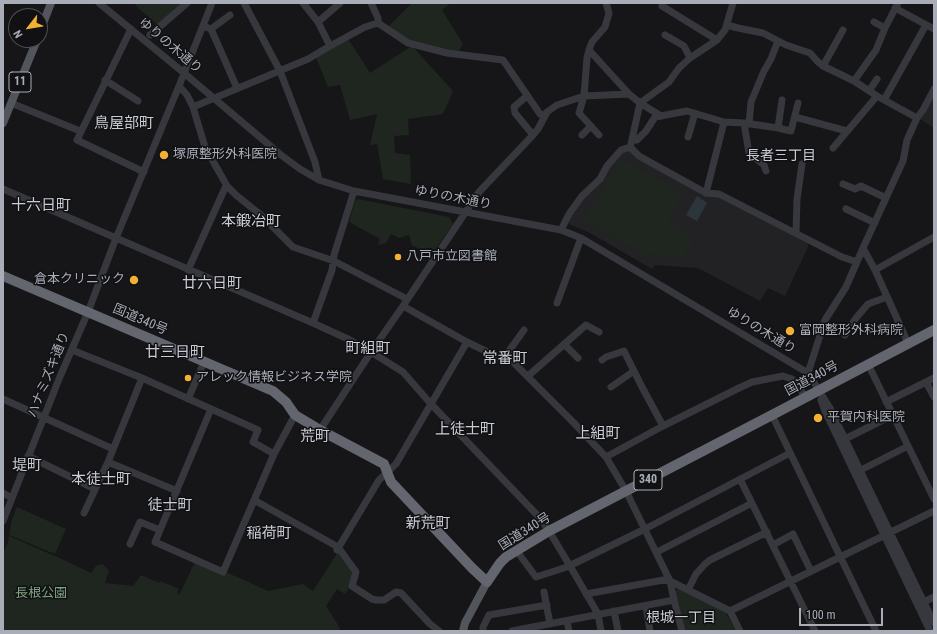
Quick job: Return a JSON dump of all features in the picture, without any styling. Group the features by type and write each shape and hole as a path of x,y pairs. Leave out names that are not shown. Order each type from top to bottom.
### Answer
{"highway":[{"name":"国道340号","path":"3,276 274,391 286,402 295,415 384,464 391,482 487,582 506,557 549,530 934,330"}],"main road":[{"name":"11","path":"3,123 33,48"},
{"path":"463,631 464,623 487,582"}],"street":[{"name":"ゆりの木通り","path":"99,3 281,155 300,169 319,180 354,192 561,230 581,238 808,373 830,408 845,439 858,472"},
{"path":"150,35 186,3"},
{"name":"ハナミズキ通り","path":"3,520 212,3"},
{"path":"244,3 280,71 315,162 319,180"},
{"path":"303,3 318,22 330,46"},
{"path":"318,22 340,3"},
{"path":"371,3 378,18 378,23"},
{"path":"599,135 579,113 584,96 589,50 592,42 604,27 610,13 606,3"},
{"path":"733,3 725,30 717,40 690,58 679,68 669,82 640,103 631,144 639,156 706,193 719,194 842,257 857,262"},
{"path":"854,81 876,50 884,28 897,5 934,29"},
{"path":"662,6 717,40"},
{"path":"211,29 230,15"},
{"path":"874,22 884,28"},
{"path":"193,107 308,59 365,27 378,23"},
{"path":"378,23 408,43 447,53 503,60 540,114 545,115"},
{"path":"727,25 763,33 778,41 810,53 823,66 854,81 868,91 917,118"},
{"path":"884,100 926,25"},
{"path":"203,26 211,29 237,88"},
{"path":"131,29 80,131 77,140 144,172"},
{"path":"823,66 843,30"},
{"path":"664,36 684,46 690,58"},
{"path":"766,171 764,165 750,153 746,123 751,102 778,41"},
{"path":"589,50 629,94 661,116"},
{"path":"868,91 877,79"},
{"path":"105,80 138,101"},
{"path":"179,86 187,95 193,107 205,147 227,186 262,216 293,247 334,261 405,302 468,342 500,358 506,355 524,330"},
{"path":"808,373 825,320 846,287 903,161 907,140 917,118 934,89"},
{"path":"320,430 479,192 533,135 538,129 546,112 558,105 584,96 629,94"},
{"path":"527,96 514,107 515,113 533,135"},
{"path":"833,148 877,96"},
{"path":"778,128 782,100"},
{"path":"11,103 80,131"},
{"path":"561,230 569,214 582,196 600,179 607,166 621,150 637,140 646,131 655,117 687,111 724,122 746,123 791,131 798,104"},
{"path":"688,137 695,113"},
{"path":"795,117 847,132"},
{"path":"706,193 724,122"},
{"path":"582,135 591,126"},
{"path":"796,233 797,200 802,164"},
{"path":"843,184 855,189 861,186 886,198"},
{"path":"188,270 227,186"},
{"path":"3,189 314,323 348,339 403,372 431,404 540,518 549,530 598,614 601,631"},
{"path":"314,323 332,270 334,255 354,192"},
{"path":"846,210 875,223"},
{"path":"875,270 934,237"},
{"path":"557,303 581,238"},
{"path":"863,248 875,270 908,344"},
{"path":"845,335 856,318 868,304 887,297"},
{"path":"528,376 586,325 599,332"},
{"path":"337,548 379,480 396,464 468,342"},
{"path":"564,344 578,358"},
{"path":"72,350 142,378 258,430 254,442 274,454"},
{"path":"602,360 606,357 624,351 663,426"},
{"path":"506,355 572,420 606,457 626,491 670,580 682,631"},
{"path":"188,399 204,362"},
{"path":"868,364 934,499"},
{"path":"612,387 634,371"},
{"path":"606,457 663,426 752,382 783,376 792,379 806,397"},
{"path":"84,513 108,462 142,378"},
{"path":"886,402 934,378"},
{"path":"926,382 934,397"},
{"name":"ゆりの木通り","path":"818,390 825,411 858,472 887,533 930,631"},
{"path":"3,399 113,449"},
{"path":"211,409 155,542 223,572 274,454 295,415"},
{"path":"772,415 876,631"},
{"path":"845,439 893,415"},
{"path":"858,472 908,446"},
{"path":"516,550 536,577 570,566 645,529 790,453"},
{"path":"28,456 95,488"},
{"path":"108,462 177,491"},
{"path":"740,479 815,631"},
{"path":"3,493 12,498"},
{"path":"254,500 337,548 356,572 352,586 376,600 384,600 396,592 402,593 430,624 439,631"},
{"path":"657,552 752,503"},
{"path":"730,611 934,511"},
{"path":"130,544 140,522 160,530"},
{"path":"688,590 696,574 710,560 767,532"},
{"name":"ゆりの木通り","path":"887,533 934,623"},
{"path":"773,545 793,534 811,570"},
{"path":"586,594 670,580 730,611 740,631"},
{"path":"544,592 550,624"},
{"path":"924,602 934,597"},
{"path":"512,631 524,630 567,620 674,600"},
{"path":"483,631 483,627 489,616 547,605"},
{"path":"646,606 650,631"},
{"path":"614,611 618,631"},
{"path":"567,620 569,631"}],"shaded area":[{"path":"934,93 934,128 920,119"},
{"path":"624,150 630,150 707,196 721,196 807,241 808,247 785,296 768,288 760,301 698,268 655,265 652,269 590,233 569,224 568,221 582,199"},
{"path":"697,196 707,203 697,221 686,215"}],"green space":[{"path":"134,3 182,3 158,25"},
{"path":"412,3 451,3 442,10 463,44 457,54 408,43 387,28"},
{"path":"347,37 370,73 412,46 453,91 443,114 408,119 409,135 394,136 395,153 410,155 411,184 383,179 377,144 370,145 377,114 350,120 340,85 328,87 315,55"},
{"path":"623,159 683,193 668,220 696,237 683,257 649,253 646,256 583,219"},
{"path":"358,199 449,217 453,224 435,250 430,248 422,250 412,245 409,235 399,238 391,234 386,243 378,245 380,239 349,222 355,201"},
{"path":"17,507 66,529 55,554 9,535 12,519"},
{"name":"長根公園","path":"9,536 91,573 96,566 102,564 109,570 105,583 133,586 141,575 159,583 160,581 179,589 177,593 179,595 195,562 224,575 226,572 268,591 303,584 313,591 338,552 354,572 351,586 345,594 337,589 326,606 341,631 3,631 3,553"},
{"path":"678,589 724,612 736,631 685,631 675,591"}],"place":[{"name":"塚原整形外科医院","path":"164,155"},
{"name":"八戸市立図書館","path":"398,257"},
{"name":"倉本クリニック","path":"134,280"},
{"name":"富岡整形外科病院","path":"790,331"},
{"name":"アレック情報ビジネス学院","path":"188,378"},
{"name":"平賀内科医院","path":"818,418"}],"district":[{"name":"鳥屋部町","path":"124,124"},
{"name":"長者三丁目","path":"781,156"},
{"name":"十六日町","path":"41,206"},
{"name":"本鍛冶町","path":"251,222"},
{"name":"廿六日町","path":"212,284"},
{"name":"町組町","path":"368,349"},
{"name":"廿三日町","path":"175,353"},
{"name":"常番町","path":"505,359"},
{"name":"上徒士町","path":"465,430"},
{"name":"上組町","path":"598,434"},
{"name":"荒町","path":"315,437"},
{"name":"堤町","path":"27,466"},
{"name":"本徒士町","path":"101,480"},
{"name":"徒士町","path":"170,506"},
{"name":"新荒町","path":"428,524"},
{"name":"稲荷町","path":"269,534"},
{"name":"根城一丁目","path":"681,618"}]}
